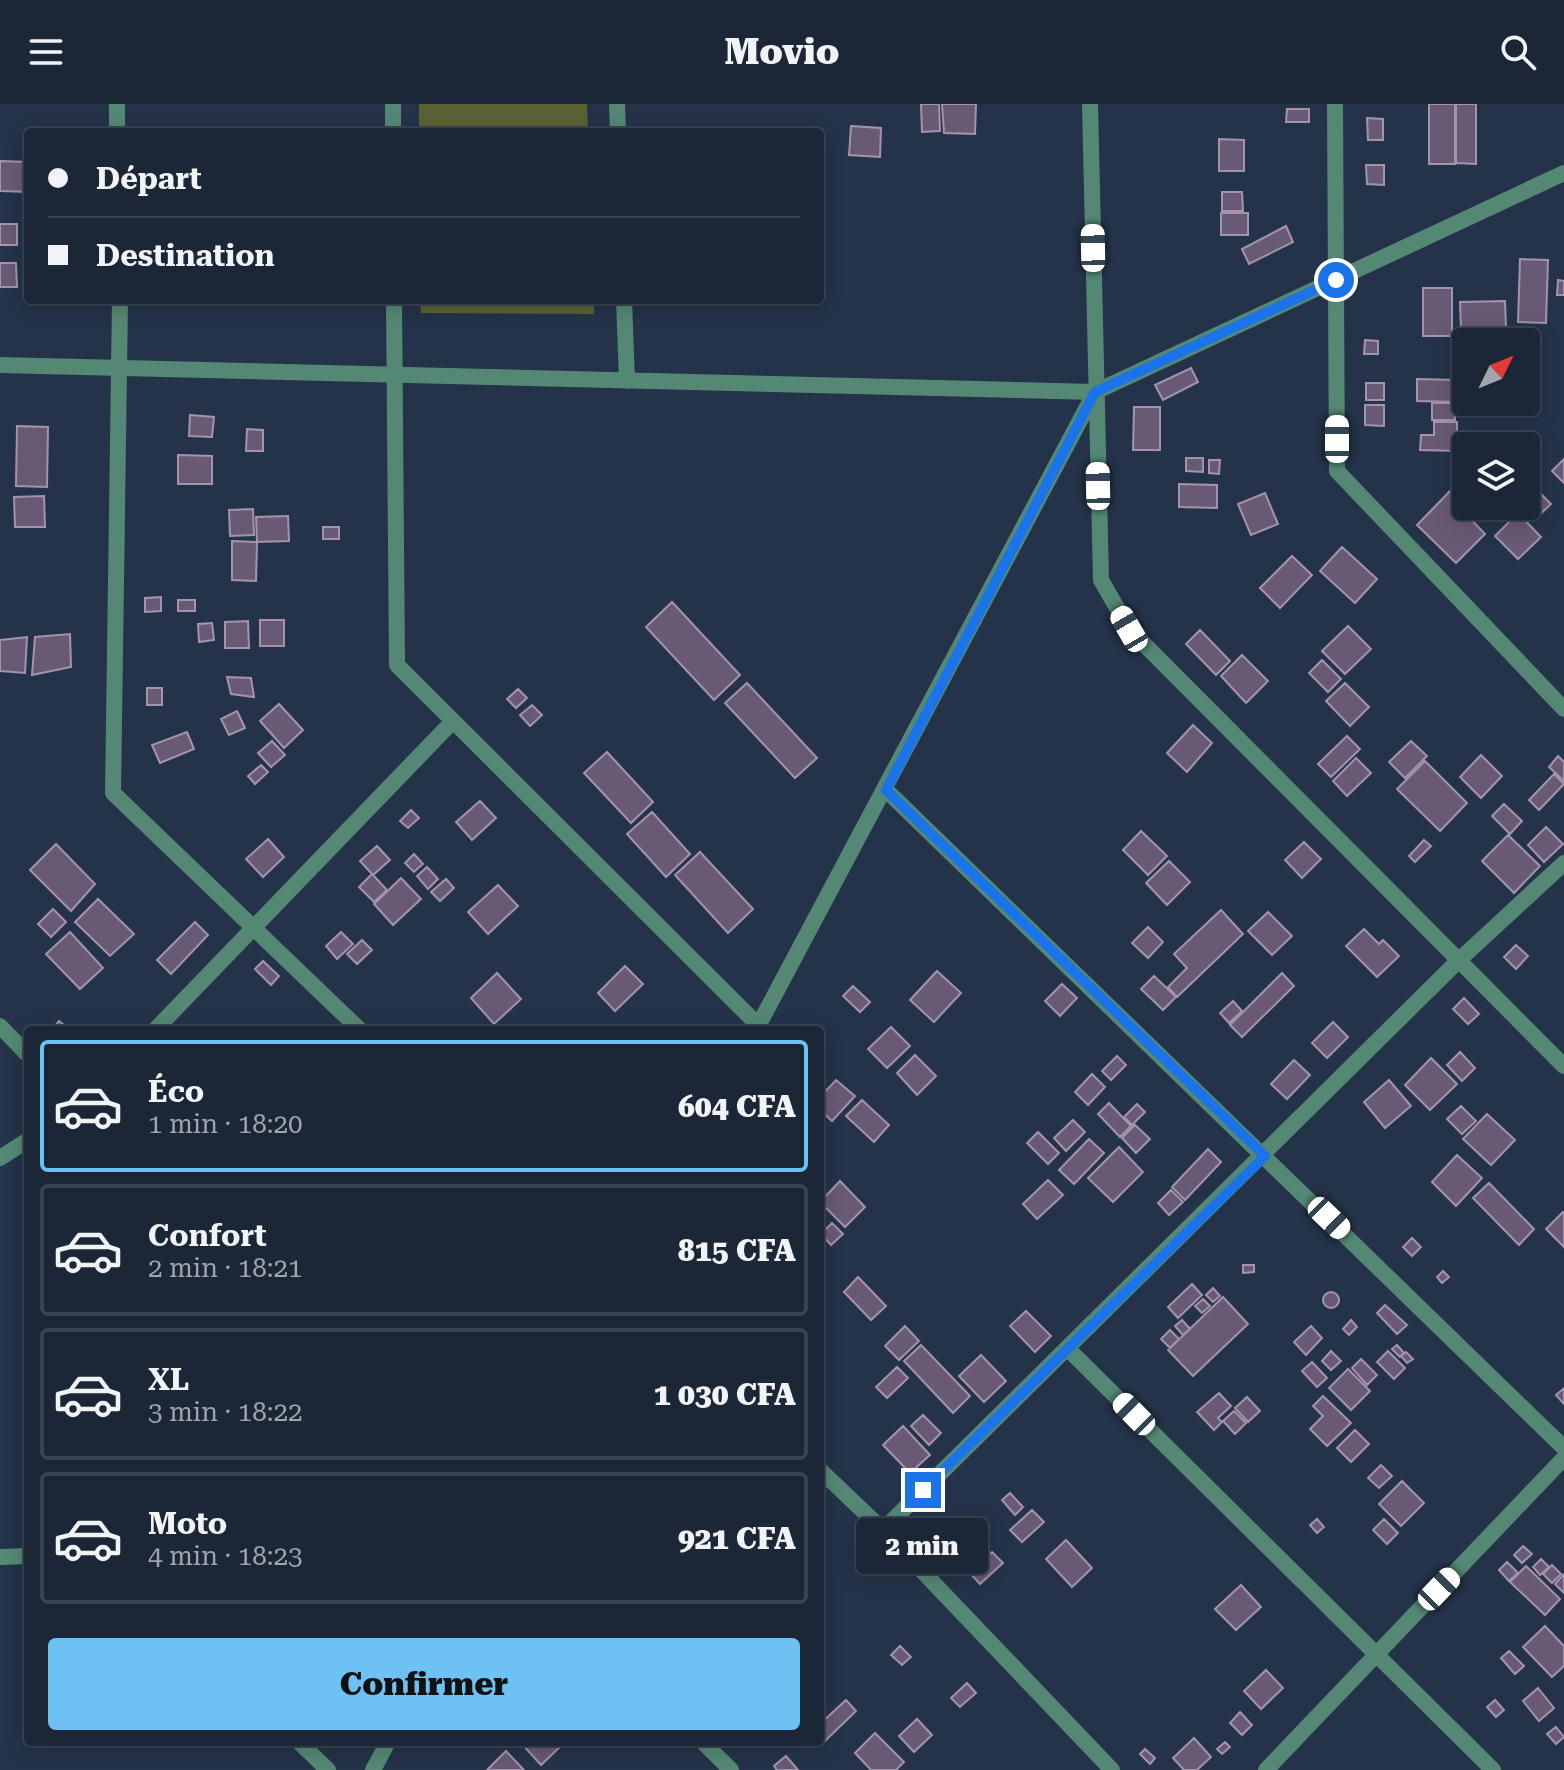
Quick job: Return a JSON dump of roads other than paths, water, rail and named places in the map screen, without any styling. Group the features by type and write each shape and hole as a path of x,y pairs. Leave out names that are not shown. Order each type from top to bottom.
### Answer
{"street":[{"path":"117,104 117,128"},
{"path":"393,104 393,128"},
{"path":"617,104 618,128"},
{"path":"1090,104 1101,580 1129,629 1457,962 1564,1066"},
{"path":"1335,104 1337,471 1564,709"},
{"path":"0,365 1095,392 1564,173"},
{"path":"120,304 113,793 356,1026"},
{"path":"394,304 397,665 756,1026"},
{"path":"624,304 627,381"},
{"path":"759,1026 1095,392"},
{"path":"159,1026 453,721"},
{"path":"886,790 1564,1448"},
{"path":"883,1530 1265,1156 1457,962 1564,863"},
{"path":"0,1026 24,1051"},
{"path":"0,1158 24,1143"},
{"path":"1068,1349 1493,1770"},
{"path":"1266,1770 1564,1458"},
{"path":"824,1474 883,1530 1112,1770"},
{"path":"0,1557 24,1556"},
{"path":"303,1746 328,1770"},
{"path":"373,1770 386,1746"},
{"path":"707,1746 731,1770"}]}
